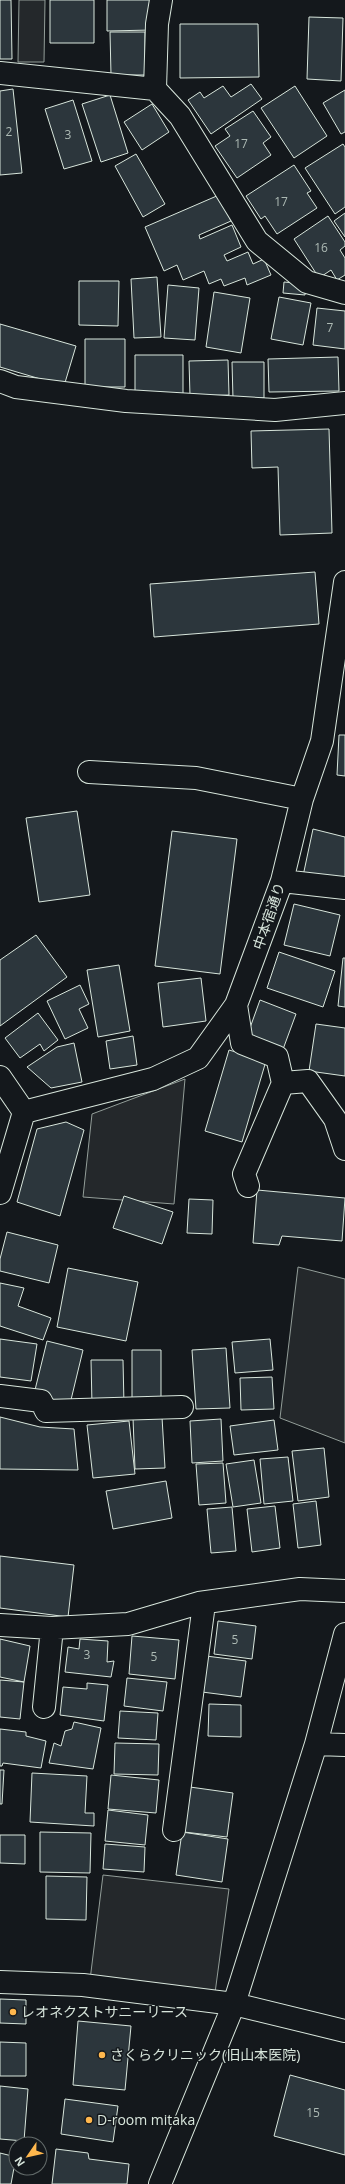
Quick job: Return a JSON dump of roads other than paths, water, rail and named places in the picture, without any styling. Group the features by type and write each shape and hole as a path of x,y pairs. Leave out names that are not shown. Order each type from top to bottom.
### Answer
{"street":[{"path":"155,90 157,24 161,0"},
{"path":"0,73 155,90 180,116 257,241 307,282 345,293"},
{"path":"0,381 16,387 126,401 275,410 345,403"},
{"name":"中本宿通り","path":"24,1112 153,1079 198,1058 236,1005 282,881 302,799 322,741 345,582"},
{"path":"89,772 196,778 302,799"},
{"path":"282,881 345,888"},
{"path":"236,1005 242,1043 277,1057 283,1083 244,1174 248,1186"},
{"path":"0,1077 24,1112 0,1193"},
{"path":"283,1083 308,1081 335,1119 345,1149"},
{"path":"0,1396 41,1401 46,1411 182,1407"},
{"path":"0,1624 52,1628 128,1624 199,1603 204,1604 300,1589 345,1591"},
{"path":"174,1830 204,1604"},
{"path":"44,1707 52,1628"},
{"path":"160,2184 234,2004 316,1744 345,1634"},
{"path":"316,1744 345,1745"},
{"path":"0,1982 83,1985 234,2004 345,2031"}],"place":[{"name":"レオネクストサニーリース","path":"13,2012"},
{"name":"さくらクリニック(旧山本医院)","path":"102,2055"},
{"name":"D-room mitaka","path":"89,2120"}]}
